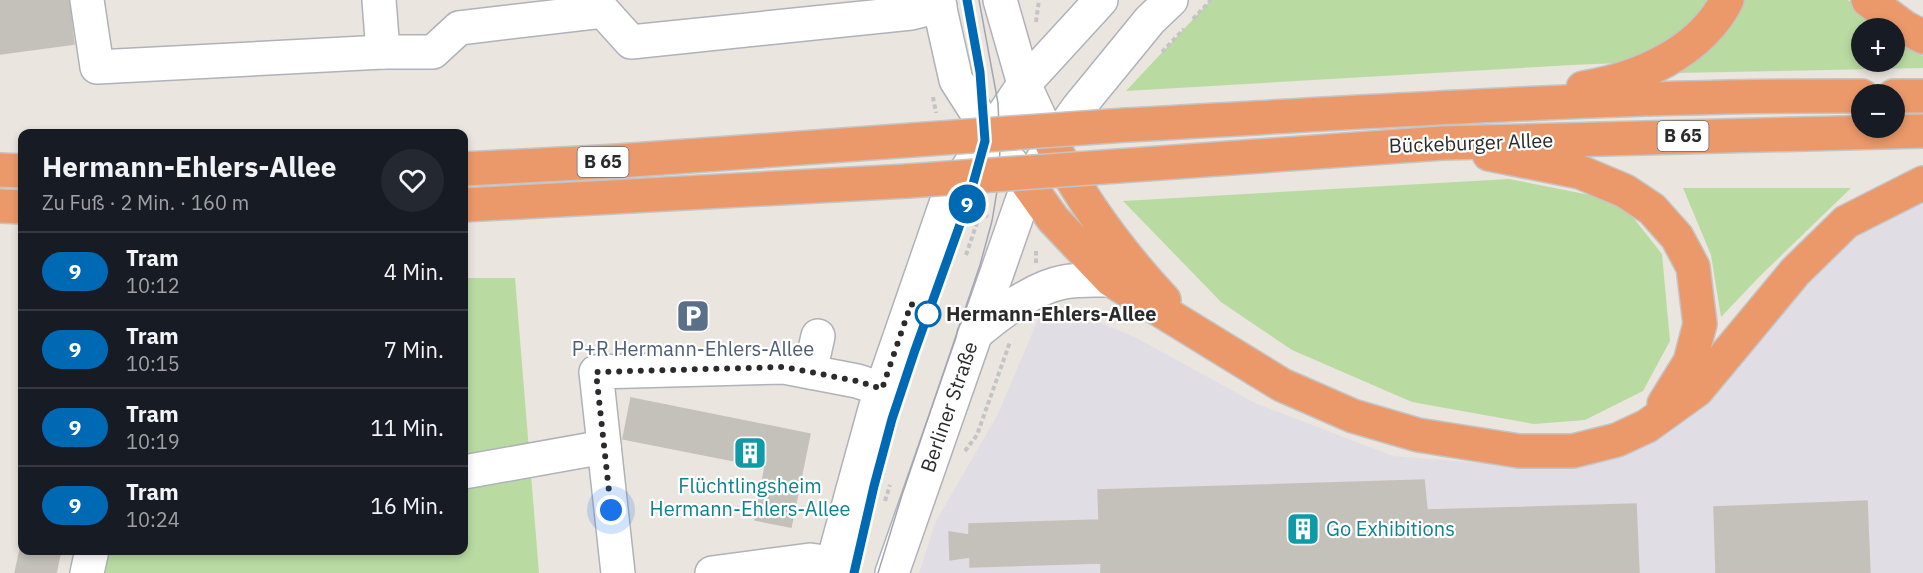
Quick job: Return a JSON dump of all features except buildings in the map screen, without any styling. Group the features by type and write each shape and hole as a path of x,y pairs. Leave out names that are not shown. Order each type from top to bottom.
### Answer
{"highway":[{"path":"1461,107 1606,84 1665,62 1691,44 1708,27 1727,0"},
{"path":"1868,0 1904,27 1923,37"},
{"name":"Bückeburger Allee","path":"468,169 618,161 1126,125 1461,107 1638,99 1851,96"},
{"path":"1905,96 1923,96"},
{"name":"Bückeburger Allee","path":"468,205 908,182 1443,143 1816,132 1923,132"},
{"path":"1443,143 1589,176 1625,191 1652,209 1677,237 1693,267 1700,324 1690,362 1667,400 1647,426"},
{"path":"1052,144 1087,206 1139,273 1192,330"},
{"path":"0,170 18,171"},
{"path":"1028,184 1053,219 1111,280 1282,385 1353,416 1418,435 1519,451 1573,451 1617,440 1647,426 1697,390 1795,272 1845,222 1923,183"},
{"path":"0,206 18,207"}],"street":[{"path":"87,0 97,67 383,52 433,52 459,28 603,11 631,42 911,12 939,3 956,81 990,133 1028,184"},
{"path":"379,0 383,52"},
{"path":"1000,0 1024,84 1052,144 1078,108 1171,0"},
{"path":"712,573 833,558 882,389 951,192 1024,84 1101,0"},
{"name":"Berliner Straße","path":"892,573 1028,184 1052,144"},
{"path":"951,192 1072,182"},
{"path":"974,335 997,316 1062,282 1111,280"},
{"path":"810,372 818,336"},
{"path":"618,573 596,372 784,367 857,381 882,389"},
{"path":"468,471 604,447"},
{"path":"87,573 91,555"}],"path":[{"path":"1036,25 1039,0"},
{"path":"1157,58 1211,0"},
{"path":"951,192 1036,249 1035,281 1043,290"},
{"path":"966,255 981,211"},
{"path":"964,453 977,435 1011,338"}],"shaded area":[{"path":"1923,199 1923,573 919,573 936,521 998,414 1039,317 1073,312 1135,337 1255,403 1393,456 1559,469 1644,446 1691,411 1741,363 1796,295 1851,238"}],"green space":[{"path":"1211,0 1727,0 1665,61 1126,91"},
{"path":"1742,0 1848,0 1870,18 1851,18 1851,69 1676,73"},
{"path":"1905,45 1923,56 1923,68 1905,68"},
{"path":"1509,179 1620,201 1662,254 1670,341 1643,391 1585,420 1534,424 1412,402 1292,350 1221,302 1123,201"},
{"path":"1683,188 1851,188 1721,317 1711,255"},
{"path":"468,278 515,278 539,573 101,573 103,555 468,555"}],"tram line":[{"path":"854,573 892,419 913,353 968,202 985,141 980,72 967,0"},
{"name":"9","path":"854,573 892,419 968,202 985,141 980,72 967,0"},
{"path":"878,573 980,265 992,221 998,185 1000,149 998,103 979,0"}],"place":[{"name":"Hermann-Ehlers-Allee","path":"928,314"},
{"name":"P+R Hermann-Ehlers-Allee","path":"693,316"},
{"name":"Flüchtlingsheim Hermann-Ehlers-Allee","path":"750,453"},
{"name":"Go Exhibitions","path":"1303,529"}],"route":[{"path":"611,510 596,372 784,367 857,381 882,389 911,304 928,314"}]}
